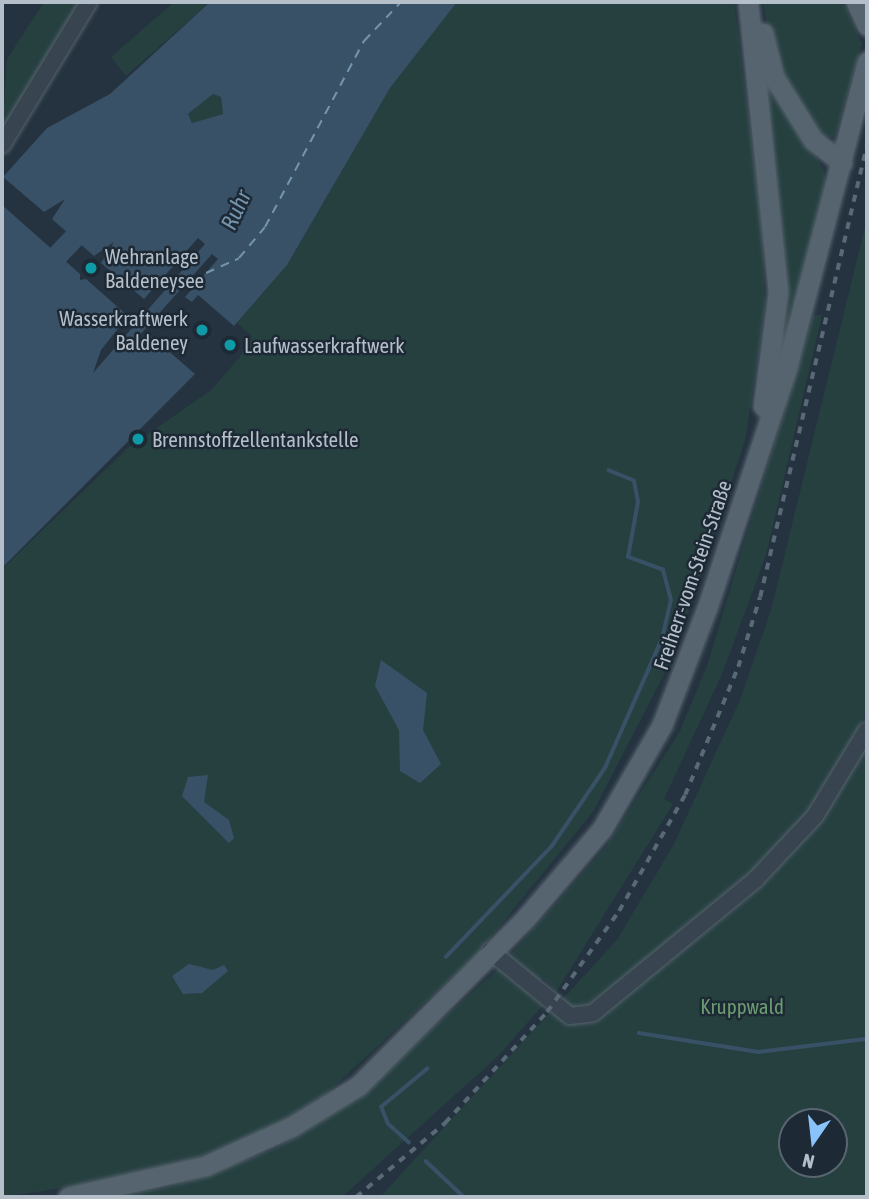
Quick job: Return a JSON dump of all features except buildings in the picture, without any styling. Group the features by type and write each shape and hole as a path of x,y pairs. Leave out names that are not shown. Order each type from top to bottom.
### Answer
{"main road":[{"path":"748,2 778,291 758,453"},
{"path":"759,2 774,77 813,140 842,163"},
{"name":"Freiherr-vom-Stein-Straße","path":"68,1197 205,1166 324,1109 384,1062 565,875 637,773 685,671 758,453 842,163 867,61"}],"street":[{"path":"2,145 18,125 89,2"},
{"path":"490,951 570,1016 593,1013 755,880 815,816 867,730"}],"green space":[{"path":"44,2 81,2 2,136 7,59"},
{"path":"174,2 210,2 126,76 111,57"},
{"path":"457,2 734,2 762,227 765,309 745,441 673,657 593,812 477,954 327,1093 263,1133 150,1175 2,1197 2,569 129,447 210,391 239,358 252,336 237,323 287,265 390,88"},
{"path":"763,2 843,3 862,44 835,137 820,138 787,82 771,46"},
{"path":"760,54 824,171 827,189 777,374"},
{"path":"213,94 221,97 223,114 192,123 188,114"},
{"name":"Kruppwald","path":"867,219 867,712 841,759 867,743 867,1197 380,1197 617,940 674,844 740,700 771,610"},
{"path":"813,315 822,315 766,555 722,674 664,799 673,804 556,992 543,978 528,994 543,1005 498,1056 342,1197 114,1197 171,1187 275,1149 350,1103 497,970 605,848 680,731 707,666"}],"water":[{"name":"Ruhr","path":"210,2 457,2 390,88 287,265 234,326 198,295 192,302 185,297 218,259 212,254 138,337 140,345 151,336 195,374 2,568 2,205 80,274 80,280 86,279 128,316 101,350 93,373 205,244 198,238 144,299 101,263 114,242 94,256 52,219 65,199 44,212 3,177 47,128 110,94","holes":["213,94 221,97 223,114 192,123 188,114"]},
{"path":"381,660 427,693 423,730 441,764 420,783 400,771 399,730 375,686"},
{"path":"208,775 204,802 229,820 234,838 229,843 182,796 188,777"},
{"path":"189,964 213,970 224,965 228,971 202,993 183,994 172,976"}],"waterway":[{"path":"40,273 92,218"},
{"path":"446,957 552,846 605,768 662,639 671,600 663,570 628,557 638,502 634,481 609,471"},
{"path":"639,1033 759,1052 867,1039"},
{"path":"409,1143 388,1124 381,1107 427,1069"},
{"path":"426,1161 464,1197"}],"ferry route":[{"path":"206,273 239,258 265,227 364,41 401,2"}],"railway":[{"path":"356,1197 445,1123 547,1012 619,911 685,795 738,667 760,597 867,146"}],"place":[{"name":"Wehranlage Baldeneysee","path":"91,268"},
{"name":"Wasserkraftwerk Baldeney","path":"202,330"},
{"name":"Laufwasserkraftwerk","path":"230,345"},
{"name":"Brennstoffzellentankstelle","path":"138,439"}]}
